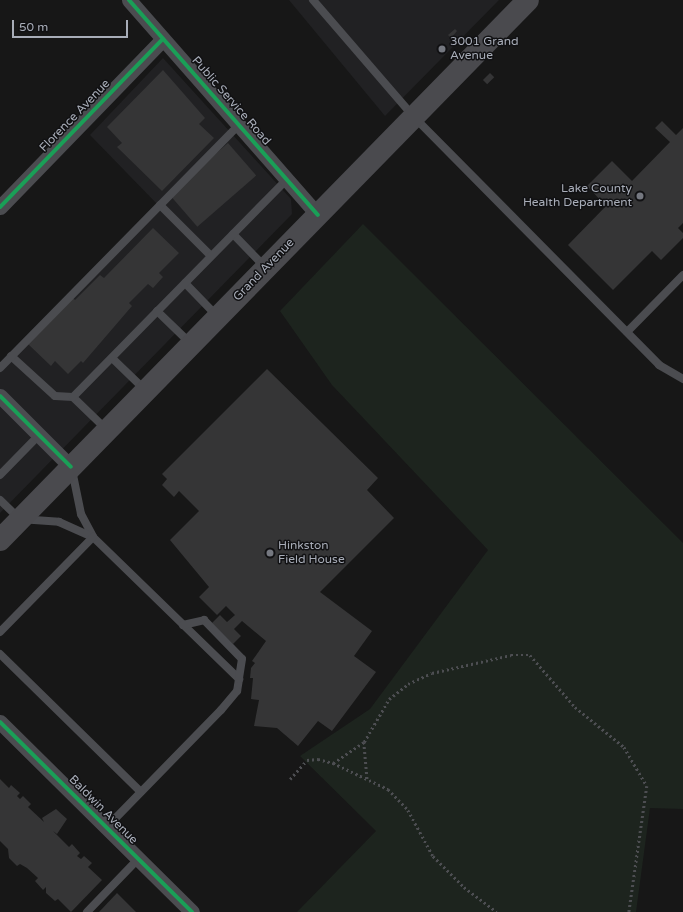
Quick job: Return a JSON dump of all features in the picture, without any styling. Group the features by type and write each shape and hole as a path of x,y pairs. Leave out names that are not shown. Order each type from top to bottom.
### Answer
{"main road":[{"name":"Grand Avenue","path":"0,540 528,0"}],"street":[{"name":"Public Service Road","path":"129,0 318,215"},
{"name":"Florence Avenue","path":"0,207 163,39"},
{"path":"0,396 72,467"},
{"name":"Baldwin Avenue","path":"0,722 192,912"}],"lane":[{"path":"313,0 414,117 659,365 683,379"},
{"path":"0,368 239,125"},
{"path":"73,397 287,179"},
{"path":"160,205 211,256"},
{"path":"233,234 266,268"},
{"path":"627,332 683,274"},
{"path":"185,283 218,317"},
{"path":"157,311 192,344"},
{"path":"11,356 55,396 73,397 107,431"},
{"path":"112,358 146,391"},
{"path":"0,475 39,435"},
{"path":"72,467 77,503 93,537 238,679"},
{"path":"0,500 20,520 59,522 93,537"},
{"path":"0,632 93,537"},
{"path":"106,828 237,691 242,659 204,620 183,625"},
{"path":"0,654 141,792"},
{"path":"87,912 138,859"}],"path":[{"path":"333,763 364,742 389,699 408,684 432,673 511,655 530,655 575,707 624,747 647,786 629,912"},
{"path":"364,742 367,779"},
{"path":"290,779 307,760 318,759 333,763 388,789 408,810 433,856 464,888 497,912"}],"shaded area":[{"path":"289,0 499,0 385,116"},
{"path":"163,58 291,199 292,214 0,513 0,367 158,205 90,135"},
{"path":"363,224 683,543 683,809 650,808 636,912 297,912 376,831 300,756 370,709 488,550 332,385 280,311"}],"building":[{"path":"455,29 457,31 451,38 448,35"},
{"path":"163,70 205,118 199,124 214,138 162,191 117,147 122,143 107,127"},
{"path":"490,73 494,77 487,84 483,80"},
{"name":"Lake County Health Department","path":"662,121 676,135 683,128 683,223 678,228 683,233 683,238 661,260 652,251 613,290 568,245 606,206 587,186 612,161 632,181 670,142 655,128"},
{"path":"228,143 256,175 197,227 169,194"},
{"path":"153,228 179,253 159,273 163,277 153,288 148,284 129,303 132,306 83,363 81,361 68,374 55,361 51,366 28,344 73,298 75,300 100,275 104,278"},
{"name":"Hinkston Field House","path":"267,369 378,478 367,490 394,518 320,592 372,631 354,656 376,672 332,731 318,721 298,746 277,728 254,726 259,700 251,699 253,678 250,678 251,668 255,663 252,661 266,641 242,621 234,629 241,636 233,644 212,623 220,615 227,622 235,615 226,606 217,615 199,597 209,587 170,540 199,511 179,491 174,497 162,485 167,479 162,474"},
{"path":"0,779 9,788 11,785 20,793 17,796 20,799 23,796 31,804 28,807 44,822 42,818 56,809 67,819 57,834 53,831 69,847 72,844 80,853 77,856 81,859 84,856 92,863 88,867 102,880 71,912 58,899 55,901 46,893 46,887 43,890 35,881 38,878 27,868 20,864 17,866 9,858 8,849 0,841"},
{"path":"117,893 136,912 99,912"}],"cycle path":[{"path":"129,0 318,215"},
{"path":"0,207 163,39"},
{"path":"0,396 71,467"},
{"path":"0,722 192,912"}],"place":[{"name":"3001 Grand Avenue","path":"442,49"},
{"name":"Lake County Health Department","path":"640,196"},
{"name":"Hinkston Field House","path":"270,553"}]}
